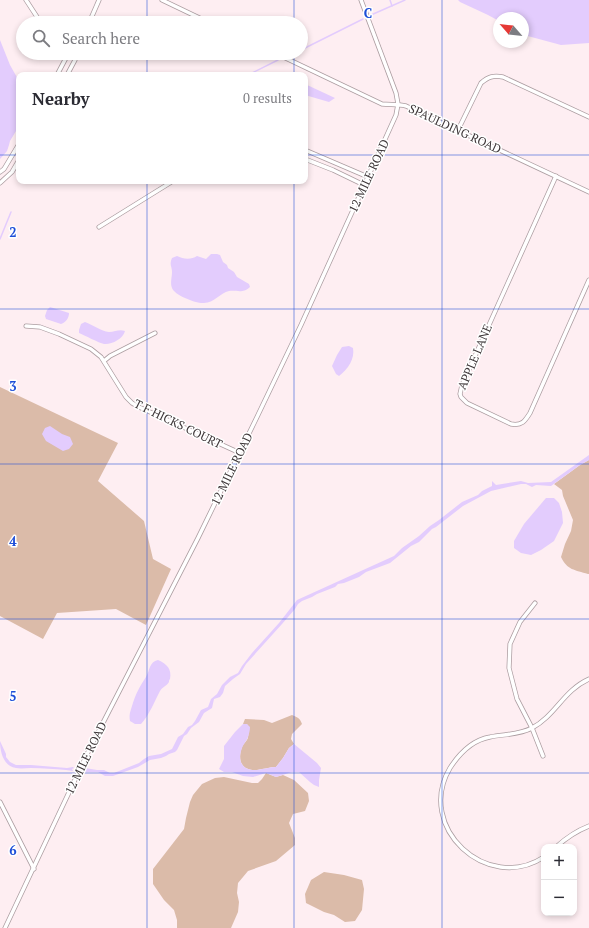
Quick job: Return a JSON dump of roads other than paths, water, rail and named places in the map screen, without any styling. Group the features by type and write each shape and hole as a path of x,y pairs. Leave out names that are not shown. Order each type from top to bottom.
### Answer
{"street":[{"path":"92,16 99,0"},
{"path":"162,0 195,16"},
{"path":"361,0 396,93 398,104"},
{"path":"27,1 36,16"},
{"path":"59,72 65,60"},
{"path":"69,72 75,60"},
{"name":"SPAULDING ROAD","path":"290,60 382,104 398,104 406,106 589,192"},
{"path":"458,130 481,83 486,78 497,76 503,77 589,117"},
{"name":"12 MILE ROAD","path":"6,928 89,750 198,538 304,319 396,115 398,104"},
{"path":"0,172 4,169 16,149"},
{"path":"308,151 368,177"},
{"path":"308,160 364,185"},
{"path":"333,170 336,163"},
{"path":"0,183 12,172 16,165"},
{"name":"APPLE LANE","path":"556,176 462,385 460,394 464,401 511,424 524,422 530,413 589,280"},
{"path":"99,227 168,184"},
{"name":"T F HICKS COURT","path":"26,326 40,327 91,349 104,361 126,398 150,412 240,453"},
{"path":"104,361 110,356 155,333"},
{"path":"535,603 520,622 510,644 509,668 517,699 544,756"},
{"path":"541,858 528,864 509,867 494,866 478,860 463,850 452,837 445,823 442,804 443,787 449,769 468,748 482,739 512,734 532,728 549,716 574,688 589,679"},
{"path":"0,802 34,869"},
{"path":"559,844 568,836 589,826"}],"waterway":[{"path":"390,0 392,6"},
{"path":"371,15 405,0"},
{"path":"308,46 363,19"},
{"path":"254,72 278,60"},
{"path":"0,239 11,212"}]}
